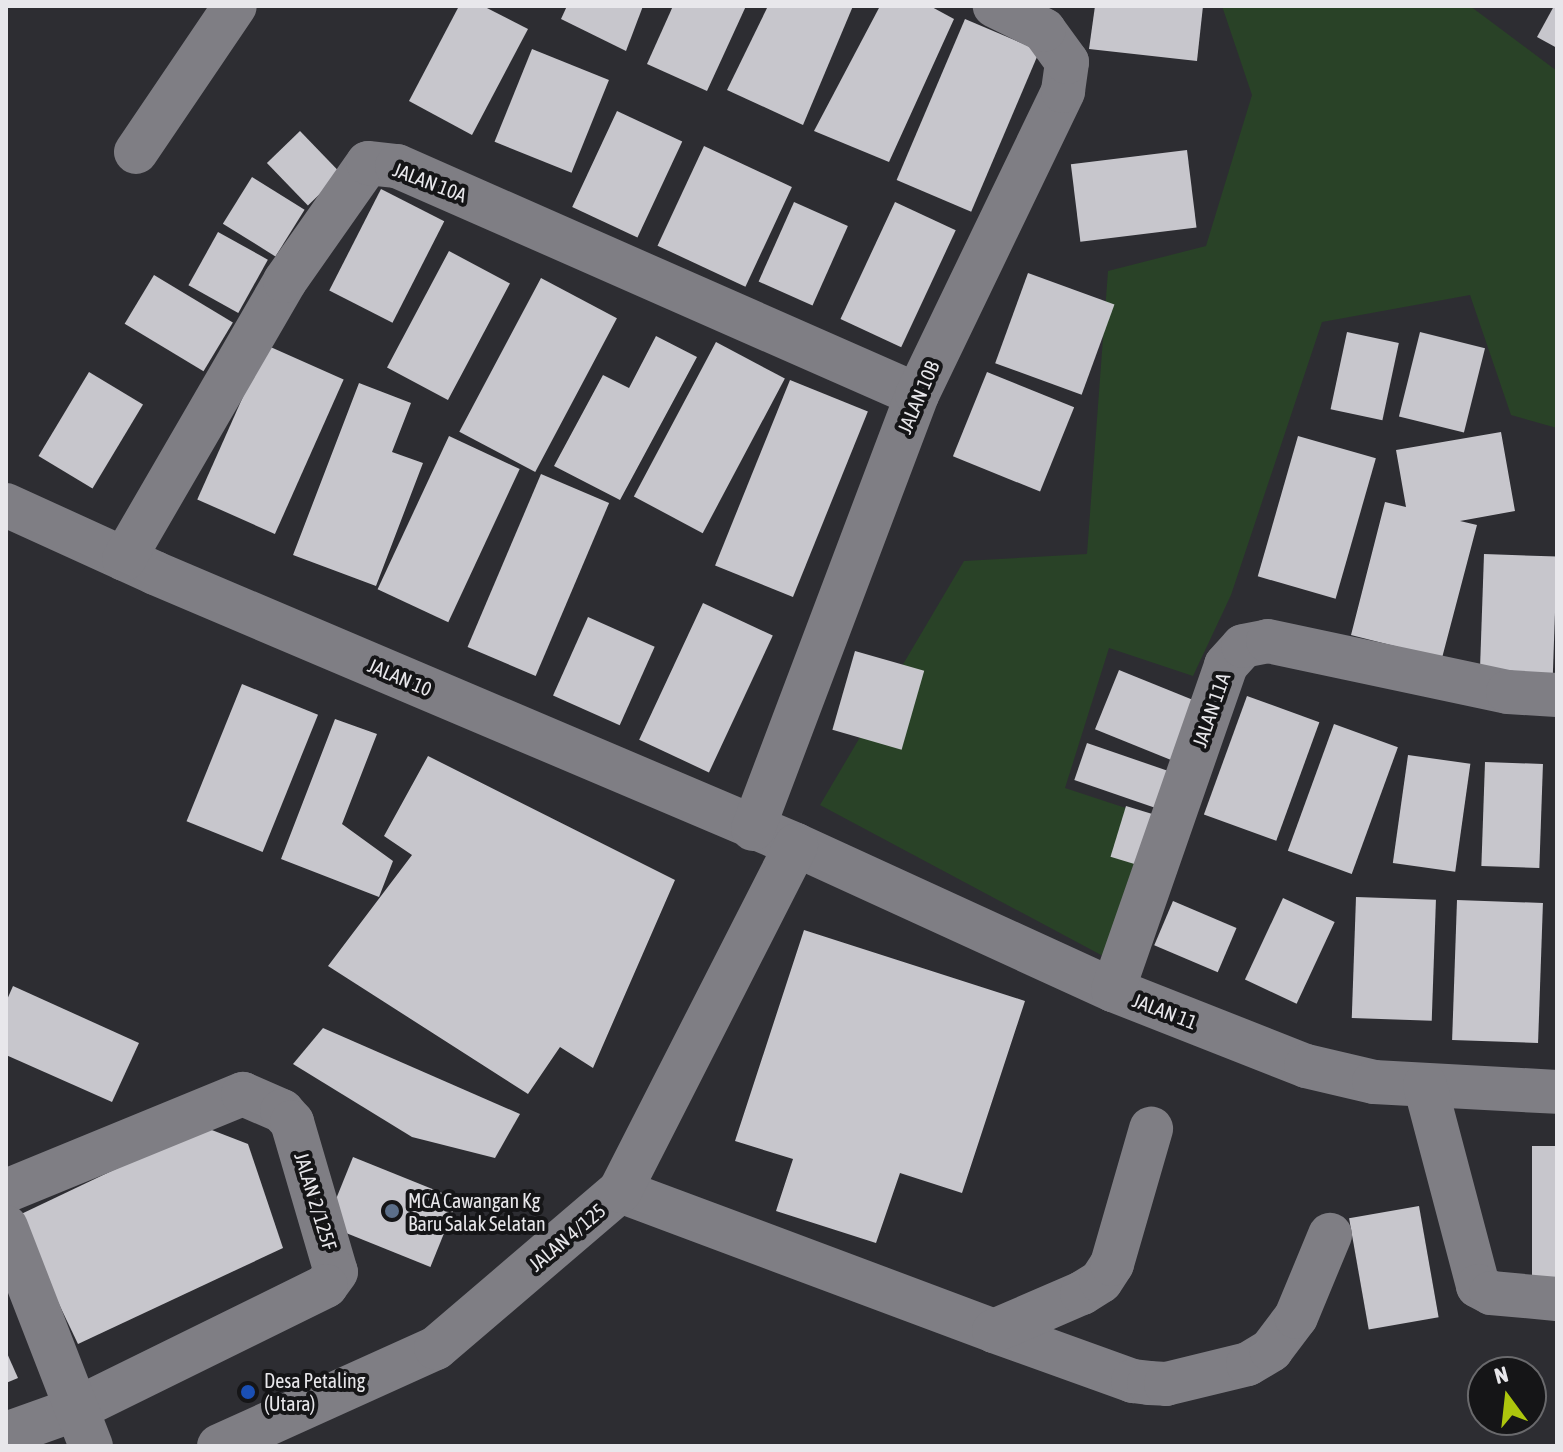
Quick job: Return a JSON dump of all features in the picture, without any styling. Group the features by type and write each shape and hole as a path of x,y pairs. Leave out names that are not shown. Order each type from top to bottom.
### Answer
{"street":[{"path":"136,152 235,6"},
{"name":"JALAN 10B","path":"753,829 917,395 1063,91 1067,62 1044,30 995,6"},
{"name":"JALAN 10A","path":"124,559 285,281 368,163 397,166 917,395"},
{"name":"JALAN 10","path":"6,505 124,559 796,845"},
{"name":"JALAN 11A","path":"1113,990 1226,665 1243,646 1268,641 1508,692 1557,695"},
{"name":"JALAN 11","path":"796,845 1113,990 1306,1066 1374,1082 1557,1092"},
{"name":"JALAN 4/125","path":"219,1446 436,1348 620,1191 796,845"},
{"path":"1425,1085 1478,1286 1491,1293 1557,1299"},
{"name":"JALAN 2/125F","path":"6,1191 243,1094 282,1111 292,1122 335,1264 333,1281 83,1427 6,1434"},
{"path":"994,1331 1082,1293 1101,1281 1112,1264 1151,1129"},
{"path":"620,1191 994,1331 1133,1381 1149,1383 1166,1384 1248,1364 1271,1350 1296,1317 1330,1235"},
{"path":"6,1227 83,1427"}],"green space":[{"path":"1222,6 1470,6 1557,71 1557,428 1511,415 1470,295 1322,322 1231,595 1193,676 1109,648 1065,788 1150,816 1103,956 820,805 964,561 1087,554 1108,271 1206,246 1252,95"}],"building":[{"path":"459,6 483,6 528,29 472,135 409,101"},
{"path":"567,6 643,6 626,51 561,19"},
{"path":"673,6 746,6 707,91 647,64"},
{"path":"768,6 853,6 803,125 727,90"},
{"path":"880,6 930,6 954,19 889,162 814,131"},
{"path":"1095,6 1203,6 1197,61 1089,49"},
{"path":"1554,6 1557,6 1557,48 1537,37"},
{"path":"965,19 1040,51 971,212 897,180"},
{"path":"532,49 609,80 571,173 495,142"},
{"path":"617,111 682,141 637,237 572,207"},
{"path":"300,131 341,173 308,205 267,163"},
{"path":"704,146 792,187 745,287 658,246"},
{"path":"1187,150 1197,227 1080,242 1071,164"},
{"path":"252,177 305,210 275,256 223,224"},
{"path":"381,189 444,221 393,323 329,291"},
{"path":"794,202 848,226 813,305 759,281"},
{"path":"895,202 956,230 901,347 840,319"},
{"path":"218,232 268,260 238,313 188,285"},
{"path":"449,251 510,283 448,400 387,368"},
{"path":"1028,273 1114,304 1082,395 995,363"},
{"path":"154,275 233,322 204,371 125,324"},
{"path":"541,278 617,318 535,472 459,432"},
{"path":"1347,332 1399,343 1382,420 1331,409"},
{"path":"1420,332 1485,348 1464,433 1399,416"},
{"path":"656,336 697,357 620,500 554,466 603,375 629,388"},
{"path":"716,342 785,379 703,533 634,497"},
{"path":"266,345 344,380 275,534 197,499"},
{"path":"89,372 143,404 93,488 39,456"},
{"path":"987,372 1074,407 1040,492 953,456"},
{"path":"790,380 868,411 793,597 715,565"},
{"path":"359,383 411,403 392,452 423,463 376,586 293,555"},
{"path":"1501,432 1515,511 1460,521 1477,525 1442,658 1351,635 1385,502 1406,507 1396,450"},
{"path":"449,436 520,469 448,622 378,589"},
{"path":"1298,436 1376,458 1336,599 1258,576"},
{"path":"541,474 609,503 536,676 468,647"},
{"path":"1484,554 1557,557 1553,675 1480,673"},
{"path":"703,603 773,636 709,772 639,740"},
{"path":"588,617 655,647 620,725 553,696"},
{"path":"855,651 924,671 902,750 832,730"},
{"path":"1119,670 1197,701 1173,761 1095,729"},
{"path":"242,684 318,715 263,852 187,821"},
{"path":"1247,696 1319,722 1276,841 1204,814"},
{"path":"335,719 377,734 342,824 393,861 379,897 281,859"},
{"path":"1334,724 1398,747 1352,874 1288,851"},
{"path":"1087,743 1178,774 1165,811 1074,780"},
{"path":"1408,755 1470,764 1455,872 1393,863"},
{"path":"428,756 675,880 593,1068 560,1047 528,1094 328,966 412,855 384,836"},
{"path":"1485,762 1543,764 1539,868 1481,866"},
{"path":"1126,806 1156,815 1140,866 1111,857"},
{"path":"1356,897 1436,900 1432,1021 1352,1018"},
{"path":"1283,898 1335,922 1297,1004 1245,980"},
{"path":"1457,900 1543,903 1538,1043 1452,1040"},
{"path":"1173,901 1237,928 1218,972 1154,945"},
{"path":"804,930 1025,1001 962,1193 900,1173 876,1243 776,1211 793,1159 735,1141"},
{"path":"13,986 139,1043 112,1102 6,1055 6,1002"},
{"path":"323,1028 520,1114 495,1158 412,1137 293,1064"},
{"path":"204,1127 248,1144 283,1248 78,1344 17,1216"},
{"path":"1532,1146 1557,1146 1557,1286 1532,1286"},
{"name":"MCA Cawangan Kg Baru Salak Selatan","path":"353,1157 458,1199 430,1267 326,1225"},
{"path":"1419,1206 1439,1317 1369,1330 1349,1218"},
{"path":"6,1351 18,1378 6,1383"}],"place":[{"name":"MCA Cawangan Kg Baru Salak Selatan","path":"392,1211"},
{"name":"Desa Petaling (Utara)","path":"248,1392"}]}
